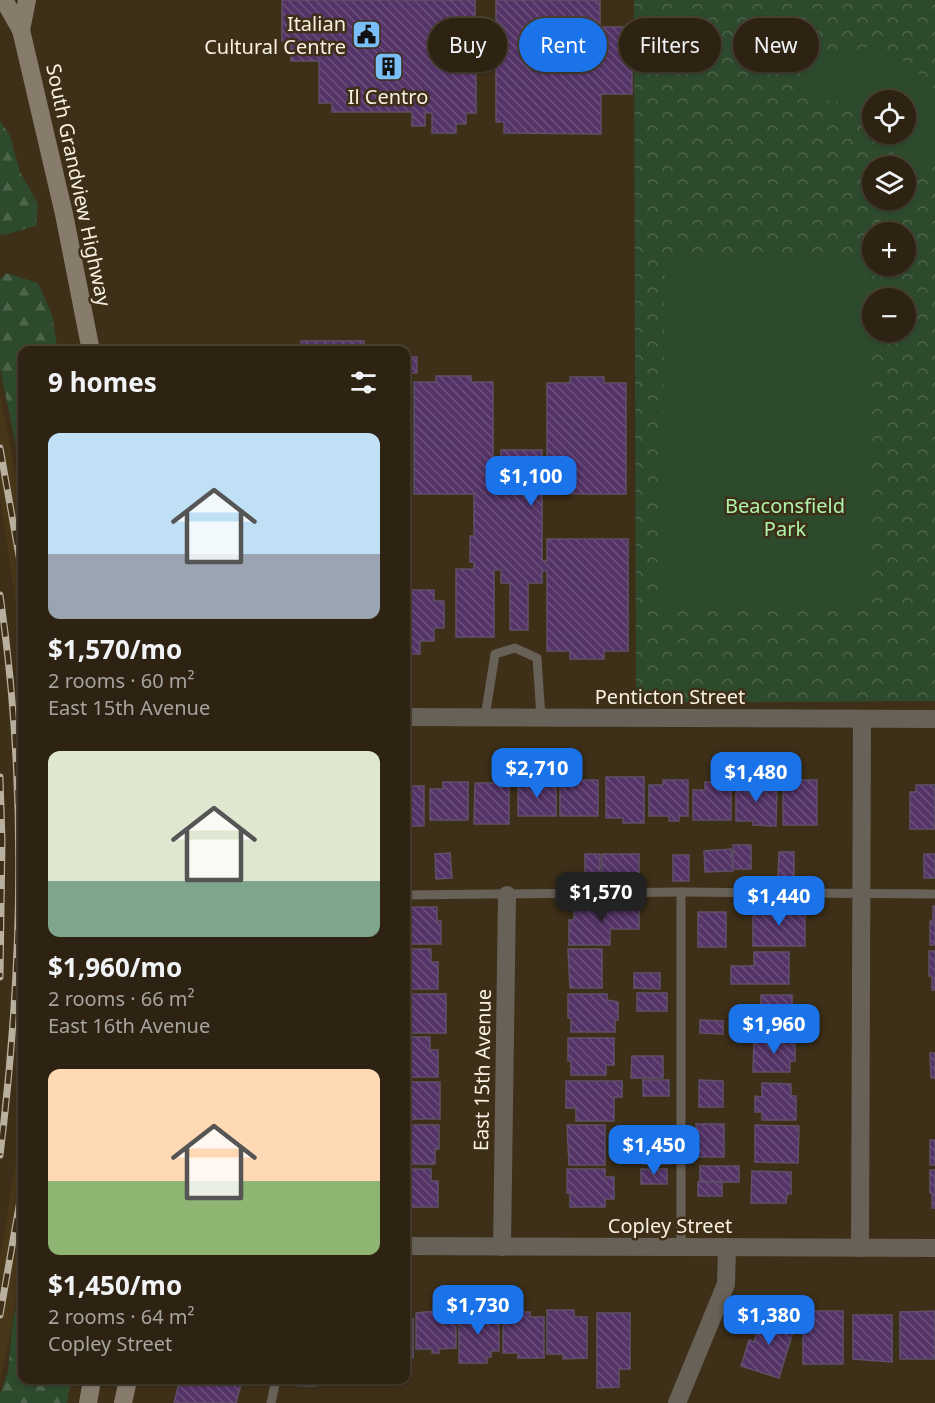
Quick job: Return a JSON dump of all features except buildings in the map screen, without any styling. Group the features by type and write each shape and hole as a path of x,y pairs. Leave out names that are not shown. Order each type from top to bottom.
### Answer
{"main road":[{"name":"South Grandview Highway","path":"4,0 21,30 64,214 90,346"},
{"name":"South Grandview Highway","path":"21,30 27,0"},
{"path":"88,1403 91,1384"},
{"path":"123,1403 127,1384"}],"street":[{"name":"Penticton Street","path":"410,717 935,719"},
{"path":"860,1248 862,720"},
{"name":"East 15th Avenue","path":"502,1246 507,895"},
{"name":"Copley Street","path":"410,1246 935,1248"},
{"path":"676,1403 726,1284 727,1247"}],"lane":[{"path":"485,717 495,654 515,648 537,658 541,718"},
{"path":"681,892 681,1247"},
{"path":"410,895 681,892 935,894"},
{"path":"271,1403 275,1384"}],"shaded area":[{"path":"0,393 18,488 18,622 0,498"},
{"path":"18,1146 18,1287 0,1378 0,1257"}],"green space":[{"name":"Beaconsfield Park","path":"634,0 935,0 935,701 636,703 634,72 721,72 721,18 634,18"},
{"path":"874,45 909,64 935,89 935,165 916,168 916,156 894,156 890,144 916,144 916,90 862,90 862,112 829,101 799,98 800,72 819,72 819,53 849,54"},
{"path":"0,121 10,136 20,172 38,204 36,226 4,235 0,234"},
{"path":"665,254 862,255 862,276 872,276 872,288 862,288 862,342 872,342 871,604 661,603"},
{"path":"6,273 38,283 52,315 57,346 18,346 18,456 0,368 0,279"},
{"path":"18,1299 18,1384 70,1384 67,1403 0,1403 0,1394 8,1372 13,1319"}],"railway":[{"path":"0,448 18,550"},
{"path":"0,595 9,665 18,805"},
{"path":"0,777 2,841 0,977"},
{"path":"0,1155 14,1015 18,910"},
{"path":"0,1315 18,1212"}],"place":[{"name":"Italian Cultural Centre","path":"367,34"},
{"name":"Il Centro","path":"388,66"}]}
